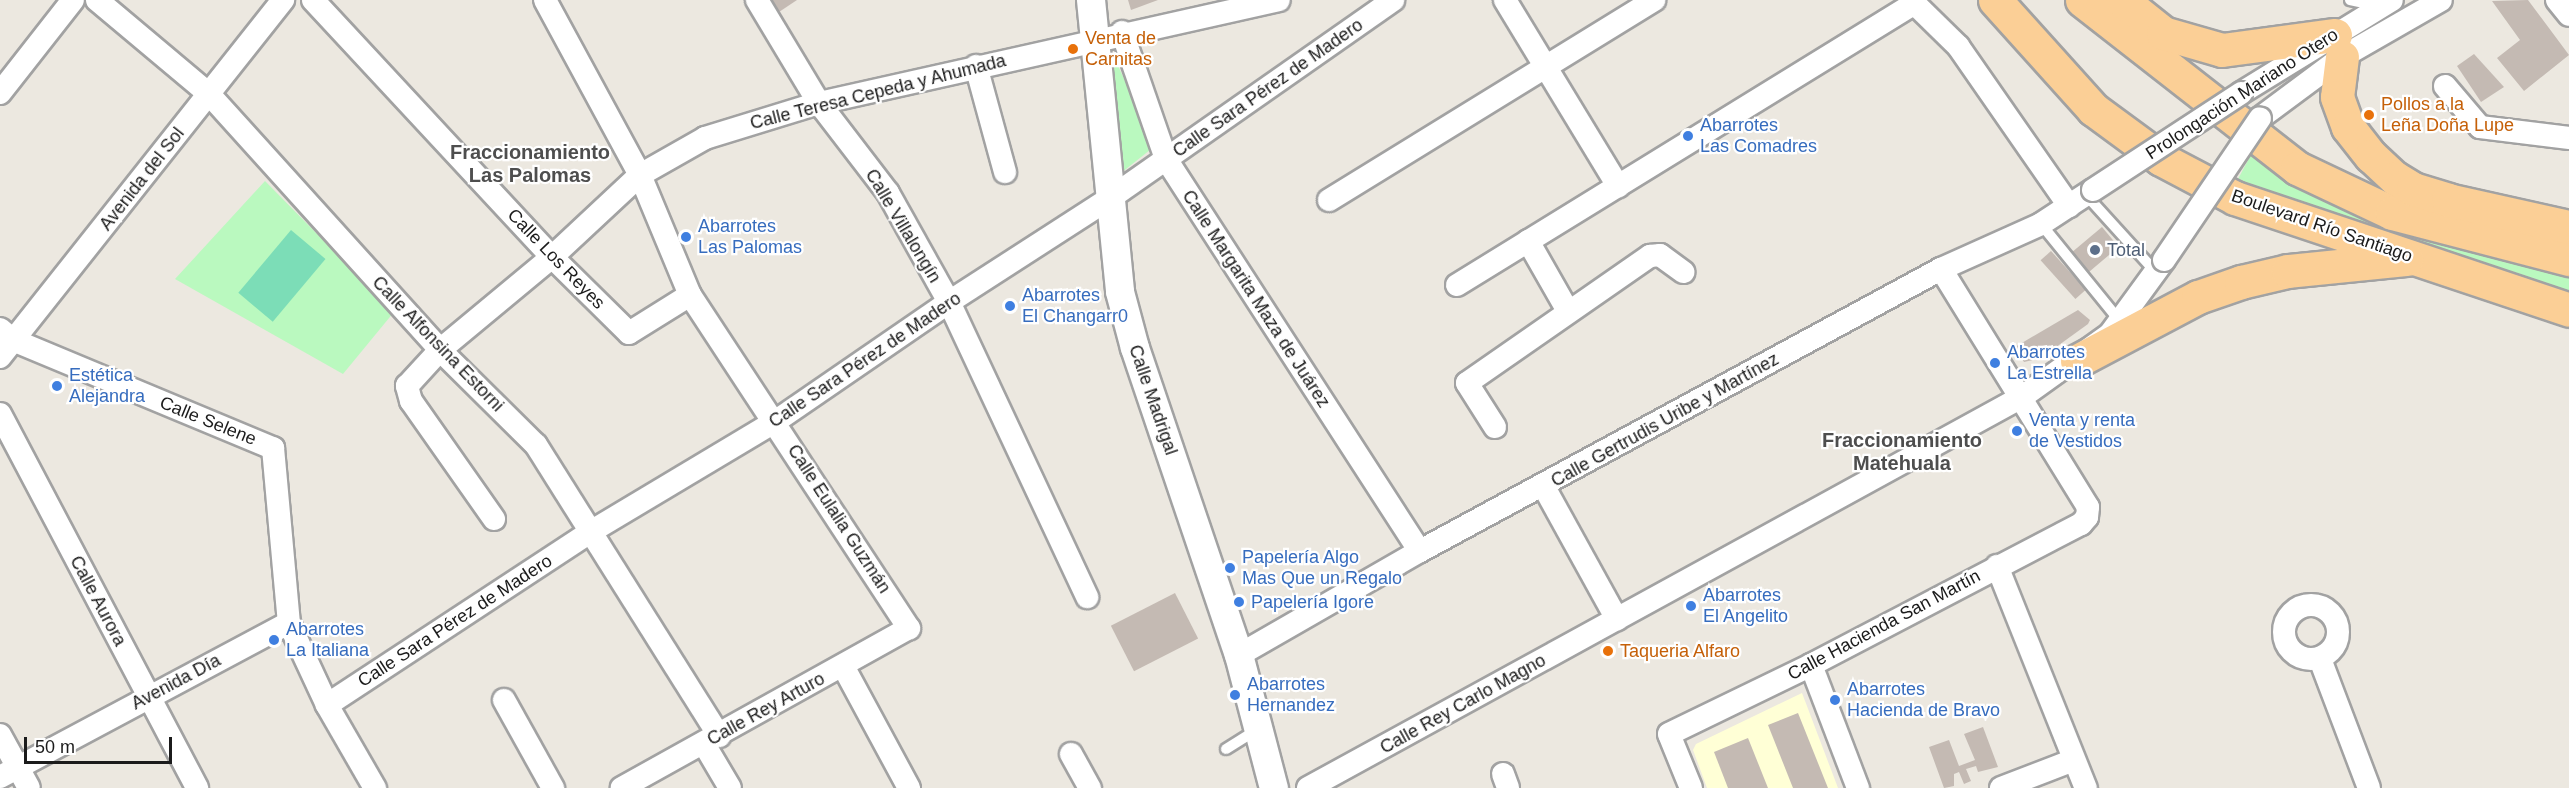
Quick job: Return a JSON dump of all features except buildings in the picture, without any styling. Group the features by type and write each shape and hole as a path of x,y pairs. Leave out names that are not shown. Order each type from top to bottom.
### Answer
{"main road":[{"name":"Boulevard Río Santiago","path":"1995,0 2093,109 2161,159 2235,198 2569,310"},
{"name":"Boulevard Río Santiago","path":"2082,0 2297,168 2392,213 2569,259"},
{"path":"2122,0 2163,33 2222,50 2338,46 2337,97 2348,127 2371,156 2395,178 2413,189 2448,200 2569,227"},
{"path":"2077,361 2198,297 2241,282 2288,271 2416,258"}],"street":[{"path":"0,93 73,0"},
{"name":"Calle Alfonsina Estorni","path":"98,0 208,94 440,350 536,445 592,531 711,740 730,788"},
{"name":"Avenida del Sol","path":"4,342 283,0"},
{"name":"Calle Los Reyes","path":"313,0 552,257 629,333 690,295"},
{"name":"Calle Eulalia Guzmán","path":"545,0 640,175 690,295 776,421 909,628"},
{"name":"Calle Villalongín","path":"757,0 819,103 888,193 949,302 1087,597"},
{"name":"Calle Madrigal","path":"1091,0 1108,35 1109,199 1120,292 1134,348 1239,655 1274,788"},
{"name":"Calle Teresa Cepeda y Ahumada","path":"494,519 411,400 408,386 440,350 552,257 640,175 705,138 819,103 1108,35 1279,0"},
{"name":"Calle Sara Pérez de Madero","path":"327,705 592,531 776,421 949,302 1109,199 1393,0"},
{"path":"1505,0 1618,186"},
{"path":"1329,200 1654,0"},
{"name":"Prolongación Mariano Otero","path":"2083,197 2241,93 2441,0"},
{"path":"2557,0 2569,15"},
{"path":"1457,285 1913,2 1958,46 2083,197"},
{"name":"Prolongación Mariano Otero","path":"2260,118 2387,3"},
{"name":"Calle Margarita Maza de Juárez","path":"1108,35 1166,159 1420,551"},
{"path":"976,66 1005,172"},
{"path":"2445,86 2480,128 2569,138"},
{"name":"Calle Rey Carlo Magno","path":"1308,788 2022,397 2077,361 2110,334 2260,118"},
{"name":"Calle Gertrudis Uribe y Martínez","path":"1239,655 1420,551 1544,487 1941,269 2026,228 2042,224 2083,197"},
{"path":"1528,242 1568,311"},
{"path":"1495,427 1467,383 1650,256 1660,255 1683,272"},
{"path":"1941,269 2022,397"},
{"name":"Calle Selene","path":"4,342 273,448 289,623 327,705 375,788"},
{"name":"Calle Hacienda San Martín","path":"1691,788 1669,734 1812,664 2081,524 2087,517 2088,507 2022,397"},
{"name":"Calle Aurora","path":"0,414 197,788"},
{"path":"1544,487 1617,619"},
{"path":"1997,566 2086,788"},
{"name":"Avenida Día","path":"9,772 289,623"},
{"name":"Calle Rey Arturo","path":"621,788 909,628"},
{"path":"2320,659 2369,788"},
{"path":"1812,664 1858,788"},
{"path":"843,666 909,788"},
{"path":"504,700 553,788"},
{"path":"0,735 9,772 29,788"},
{"path":"1071,754 1090,788"},
{"path":"2001,788 2074,760"}],"lane":[{"path":"2350,0 2387,3"},
{"path":"2083,197 2159,265"},
{"path":"2042,224 2119,320"},
{"path":"1226,749 1258,730"}],"shaded area":[{"path":"1802,693 1838,788 1707,788 1693,750 1696,744"}],"green space":[{"path":"1108,44 1155,146 1121,173"},
{"path":"2254,149 2569,264 2569,299 2331,221 2238,179"},
{"path":"265,181 394,312 343,374 175,279"},
{"path":"291,230 325,259 273,322 238,293"}],"place":[{"name":"Venta de Carnitas","path":"1073,49"},
{"name":"Pollos a la Leña Doña Lupe","path":"2369,115"},
{"name":"Abarrotes Las Comadres","path":"1688,136"},
{"name":"Abarrotes Las Palomas","path":"686,237"},
{"name":"Total","path":"2095,250"},
{"name":"Abarrotes El Changarr0","path":"1010,306"},
{"name":"Abarrotes La Estrella","path":"1995,363"},
{"name":"Estética Alejandra","path":"57,386"},
{"name":"Venta y renta de Vestidos","path":"2017,431"},
{"name":"Papelería Algo Mas Que un Regalo","path":"1230,568"},
{"name":"Papelería Igore","path":"1239,602"},
{"name":"Abarrotes El Angelito","path":"1691,606"},
{"name":"Abarrotes La Italiana","path":"274,640"},
{"name":"Taqueria Alfaro","path":"1608,651"},
{"name":"Abarrotes Hernandez","path":"1235,695"},
{"name":"Abarrotes Hacienda de Bravo","path":"1835,700"}],"district":[{"name":"Fraccionamiento Las Palomas","path":"530,164"},
{"name":"Fraccionamiento Matehuala","path":"1902,452"}]}
